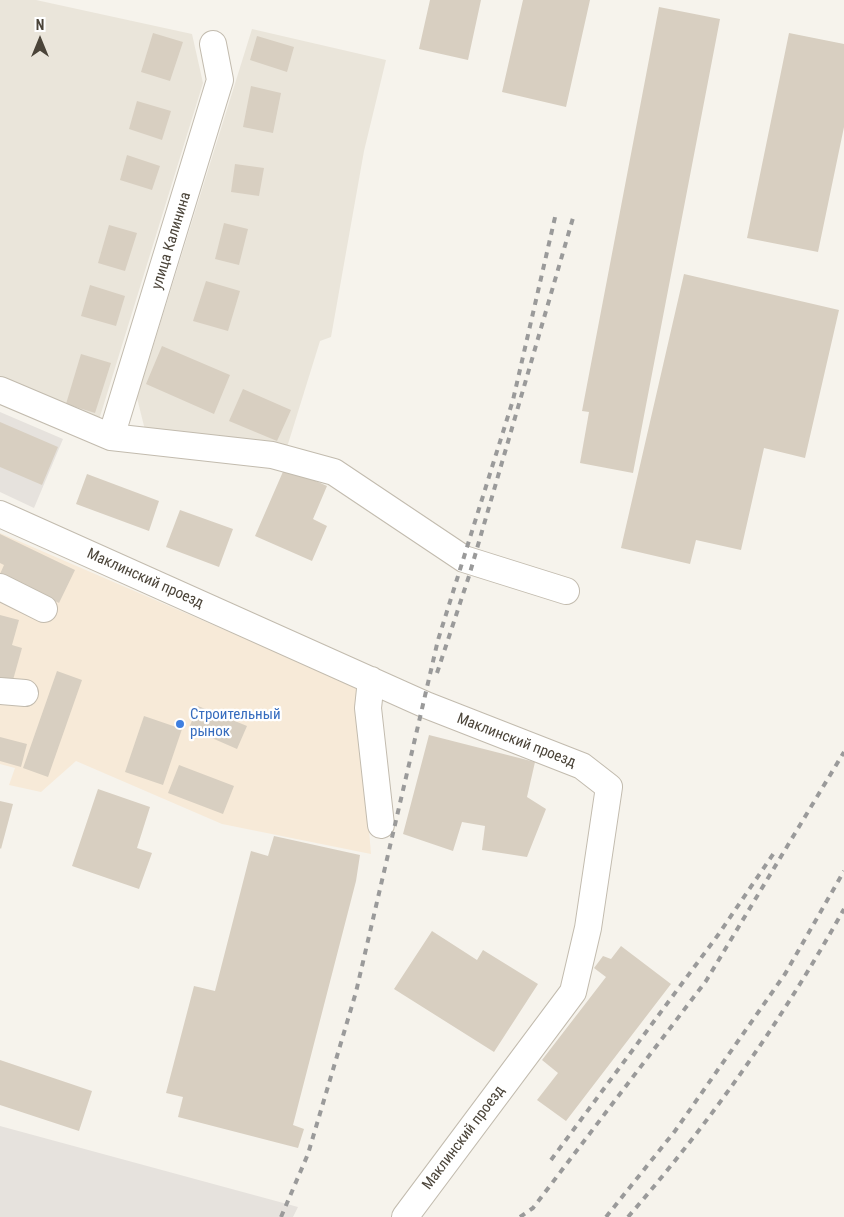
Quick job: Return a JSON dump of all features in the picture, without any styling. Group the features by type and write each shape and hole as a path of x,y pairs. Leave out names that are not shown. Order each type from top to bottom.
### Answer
{"street":[{"name":"улица Калинина","path":"111,437 220,80 213,44"},
{"path":"0,390 111,437 272,455 334,472 464,558 566,591"},
{"name":"Маклинский проезд","path":"0,514 426,705 582,766 610,787 588,928 573,992 405,1217"},
{"path":"0,587 44,609"},
{"path":"371,680 368,708 381,825"}],"shaded area":[{"path":"0,0 36,0 192,34 203,83 98,423 0,382"},
{"path":"252,29 386,60 364,151 331,337 320,341 288,444 283,451 145,430 137,398"},
{"path":"0,412 63,439 34,508 0,492"},
{"name":"Строительный рынок","path":"0,533 357,687 371,854 222,824 76,761 41,792 9,785 15,768 0,764"},
{"path":"0,1126 298,1207 293,1217 0,1217"}],"building":[{"path":"430,0 481,0 468,60 419,49"},
{"path":"523,0 590,0 566,107 502,92"},
{"path":"659,7 720,19 633,473 580,463 589,412 582,411"},
{"path":"153,33 183,42 170,81 141,72"},
{"path":"789,33 844,44 844,127 818,252 747,238"},
{"path":"257,36 294,47 287,72 250,60"},
{"path":"251,86 281,93 273,133 243,127"},
{"path":"137,101 171,111 162,140 129,129"},
{"path":"127,155 160,166 152,190 120,180"},
{"path":"235,164 264,168 259,196 231,192"},
{"path":"224,223 248,229 239,265 215,259"},
{"path":"109,225 137,233 125,271 98,263"},
{"path":"684,274 839,310 805,458 764,448 741,550 696,540 690,564 621,548"},
{"path":"206,281 240,291 228,331 193,321"},
{"path":"90,285 125,296 116,326 81,316"},
{"path":"162,346 230,375 214,414 146,384"},
{"path":"81,354 111,363 95,413 66,404"},
{"path":"243,389 291,410 277,441 229,421"},
{"path":"0,422 58,447 42,485 0,467"},
{"path":"285,467 327,486 313,519 327,526 312,561 255,536"},
{"path":"87,474 159,501 149,531 76,504"},
{"path":"180,510 233,529 219,567 166,547"},
{"path":"0,534 75,570 59,603 0,574 4,565 0,563"},
{"path":"0,615 19,620 12,645 22,648 13,680 0,677"},
{"path":"57,671 82,680 48,777 23,768"},
{"path":"198,706 247,726 237,749 189,728"},
{"path":"144,716 182,729 163,785 125,772"},
{"path":"429,735 535,762 527,797 546,809 527,857 482,850 485,826 462,822 453,851 403,834"},
{"path":"0,737 27,744 21,767 0,761"},
{"path":"179,765 234,786 223,814 168,793"},
{"path":"98,789 150,807 137,848 152,853 139,889 72,866"},
{"path":"0,801 13,804 1,849 0,848"},
{"path":"274,836 360,855 356,881 293,1125 304,1129 298,1148 178,1117 183,1097 166,1093 194,986 215,991 251,851 268,856"},
{"path":"432,931 477,960 483,950 538,984 494,1052 394,989"},
{"path":"621,946 671,984 566,1121 537,1100 558,1073 542,1060 606,977 594,968 603,956 611,959"},
{"path":"0,1060 92,1091 79,1131 0,1105"}],"railway":[{"path":"281,1217 308,1154 356,992 438,640 513,400 556,213"},
{"path":"437,673 469,576 573,218"},
{"path":"520,1217 533,1208 706,981 844,752"},
{"path":"551,1160 718,935 776,850"},
{"path":"606,1217 675,1131 785,974 844,871"},
{"path":"628,1217 659,1181 744,1069 770,1031 844,909"}],"place":[{"name":"Строительный рынок","path":"180,724"}]}
